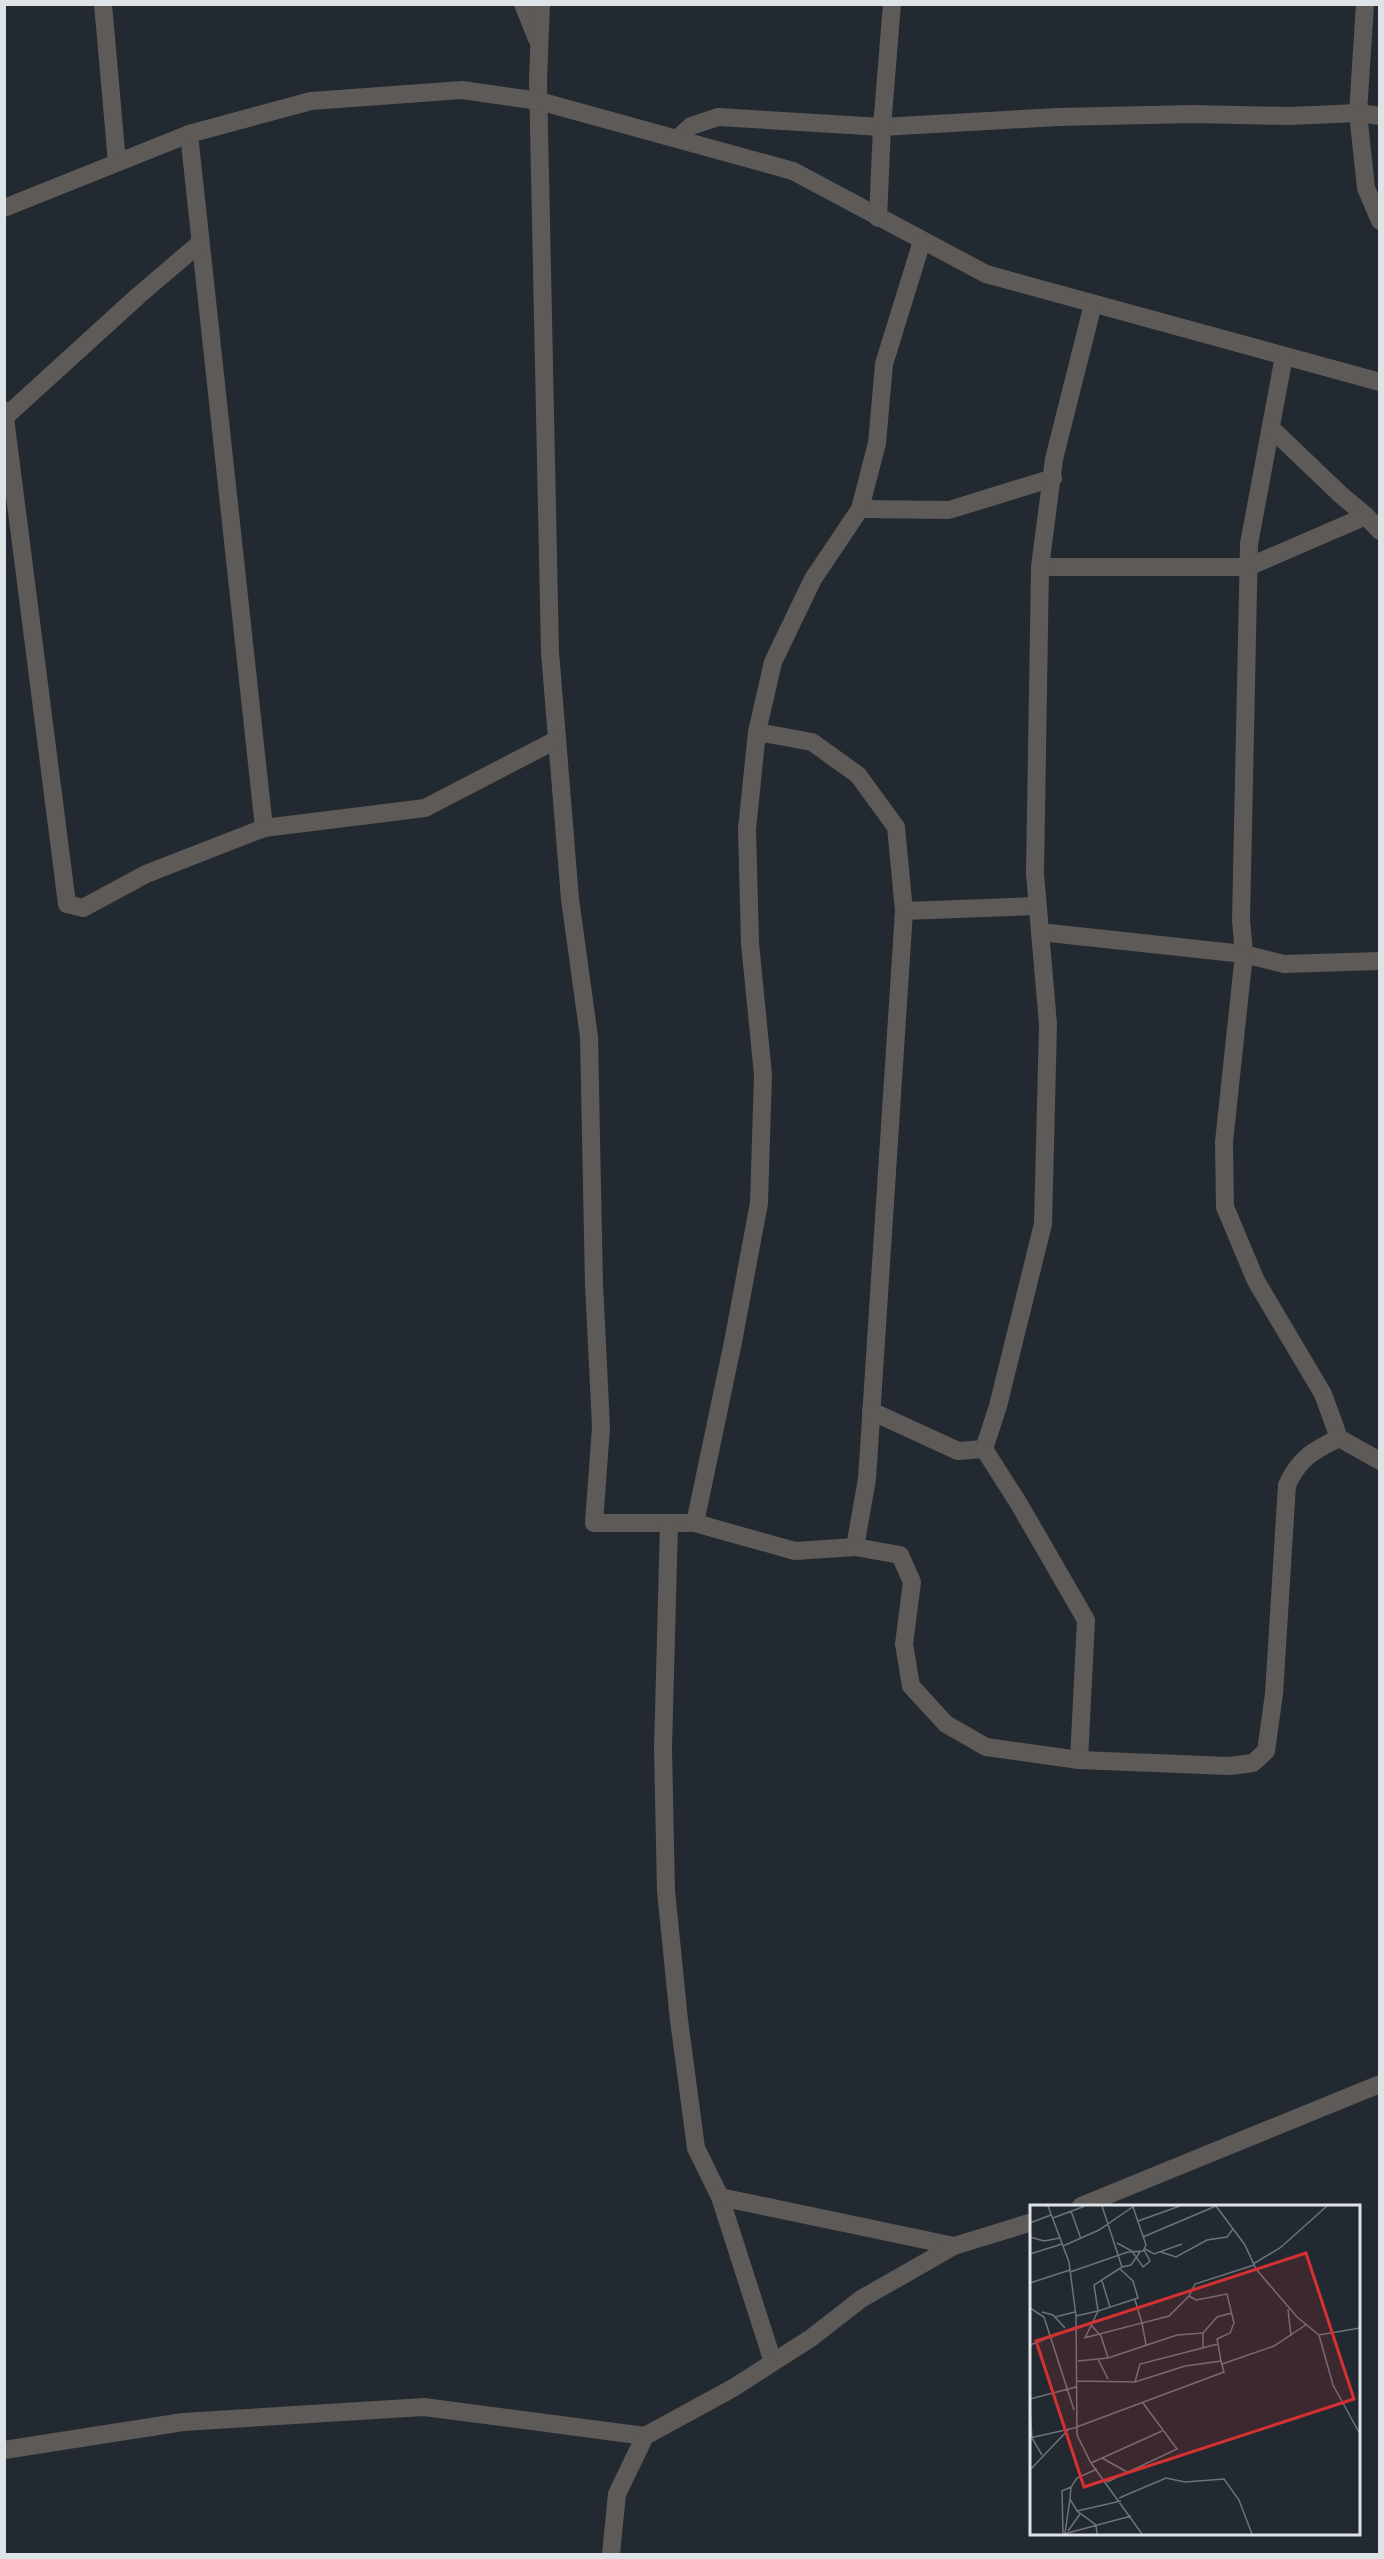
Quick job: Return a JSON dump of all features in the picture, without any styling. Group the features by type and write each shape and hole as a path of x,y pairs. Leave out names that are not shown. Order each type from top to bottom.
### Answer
{"street":[{"path":"103,4 117,162"},
{"path":"523,4 539,45"},
{"path":"542,4 539,101 550,652 570,899 589,1037 594,1284 601,1427 594,1523 695,1523 795,1551 855,1547 900,1555 912,1582 904,1644 911,1686 946,1724 986,1747 1079,1760 1229,1766 1253,1763 1266,1751 1274,1694 1287,1485 1296,1466 1309,1454 1339,1437"},
{"path":"878,218 882,127 892,4"},
{"path":"1365,4 1358,113 1366,188 1380,221"},
{"path":"4,208 189,134 311,101 462,90 539,101 793,171 986,274 1380,382"},
{"path":"678,139 691,126 718,117 882,127 1058,117 1193,114 1288,116 1358,113 1380,116"},
{"path":"189,134 264,828"},
{"path":"695,1523 759,1203 763,1075 750,943 747,829 757,732 774,662 813,579 860,509 877,443 884,364 922,241"},
{"path":"200,243 5,414 67,904 83,908 146,874 264,828 425,808 556,740"},
{"path":"984,1449 998,1406 1042,1224 1048,1024 1035,874 1040,567 1054,459 1093,304"},
{"path":"1284,356 1249,544 1241,920 1244,954 1224,1142 1225,1207 1256,1281 1323,1394 1339,1437 1380,1461"},
{"path":"1271,428 1380,531"},
{"path":"860,509 949,510 1053,478"},
{"path":"1040,567 1248,567 1366,516"},
{"path":"757,732 812,742 858,775 896,827 904,911 867,1479 855,1547"},
{"path":"904,911 1037,906"},
{"path":"1040,932 1244,954 1284,964 1380,961"},
{"path":"871,1411 958,1451 984,1449"},
{"path":"984,1449 1019,1504 1086,1620 1079,1760"},
{"path":"669,1524 663,1749 666,1891 679,2020 696,2148 720,2197 773,2362"},
{"path":"1083,2205 1380,2084"},
{"path":"720,2197 954,2246"},
{"path":"610,2554 617,2494 645,2436 733,2388 811,2338 861,2299 954,2246 1030,2223"},
{"path":"4,2450 183,2422 424,2408 645,2436"}]}
